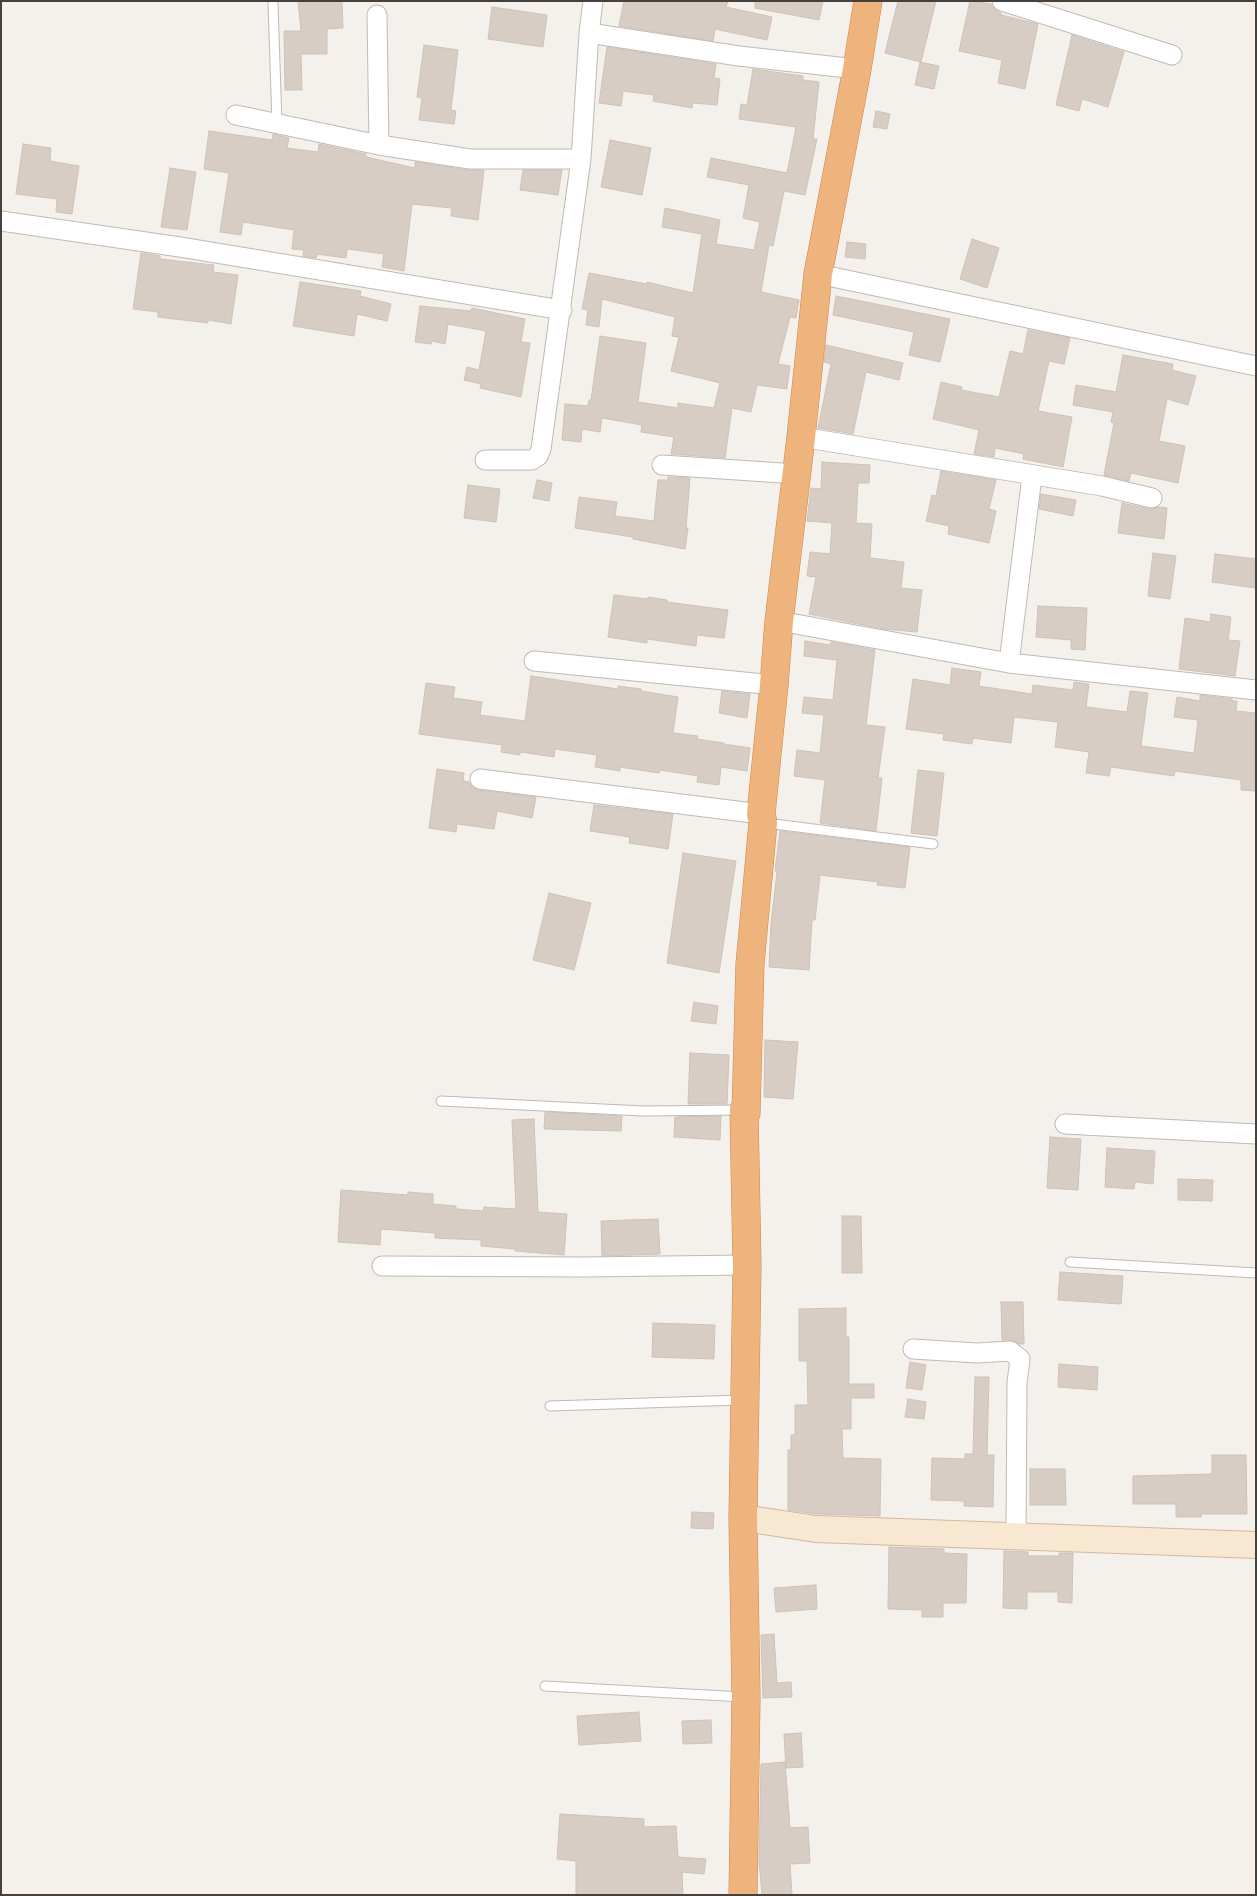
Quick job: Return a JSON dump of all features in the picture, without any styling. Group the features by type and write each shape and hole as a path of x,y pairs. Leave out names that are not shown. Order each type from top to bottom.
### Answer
{"highway":[{"path":"743,1895 746,1697 744,1400 747,1265 744,1110 746,1113 750,964 778,621 797,474 818,274 868,1"}],"street":[{"path":"485,460 532,460 538,456 541,449 562,310 581,159 589,33 593,1"},
{"path":"1002,1 1172,56"},
{"path":"377,15 378,145"},
{"path":"589,33 738,56 857,69"},
{"path":"236,115 378,145 470,159 581,159"},
{"path":"1,221 180,246 562,310"},
{"path":"818,274 1256,366"},
{"path":"801,437 1102,486 1152,498"},
{"path":"662,465 797,474"},
{"path":"1009,663 1032,476"},
{"path":"778,621 1009,663 1256,690"},
{"path":"534,661 774,685"},
{"path":"480,779 762,818"},
{"path":"1065,1124 1256,1134"},
{"path":"382,1266 583,1267 747,1265"},
{"path":"913,1349 977,1353 1010,1352 1020,1359 1017,1383 1016,1535"},
{"path":"744,1518 816,1529 1256,1545"}],"lane":[{"path":"274,4 277,123"},
{"path":"762,818 933,844"},
{"path":"441,1101 643,1111 744,1110"},
{"path":"1070,1262 1256,1273"},
{"path":"550,1406 744,1400"},
{"path":"545,1686 746,1697"}],"building":[{"path":"298,1 342,1 343,28 327,29 327,54 301,54 302,90 285,90 284,31 301,31"},
{"path":"624,1 728,1 726,7 772,17 767,40 715,29 713,41 619,26"},
{"path":"755,1 823,1 819,20 755,8"},
{"path":"898,1 936,1 921,62 885,53"},
{"path":"970,1 991,4 1001,15 1038,24 1025,89 998,83 1002,60 959,51"},
{"path":"492,7 547,15 543,47 488,39"},
{"path":"1072,35 1124,52 1108,107 1082,99 1079,111 1056,105"},
{"path":"424,45 458,50 451,110 456,111 454,124 419,120 422,98 417,97"},
{"path":"607,47 716,64 714,78 720,79 717,105 693,103 692,108 653,101 654,95 623,91 621,106 599,103"},
{"path":"920,62 939,66 934,89 915,85"},
{"path":"753,69 803,76 803,80 819,82 813,139 817,139 805,195 784,191 773,246 769,245 761,292 799,300 796,318 790,317 778,364 790,366 787,389 757,385 751,412 732,408 725,458 671,454 674,437 641,432 642,425 602,418 600,432 582,429 581,442 562,440 565,404 588,406 589,400 591,400 600,336 646,343 638,402 678,408 678,403 714,408 720,383 671,371 679,337 672,336 675,317 602,299 599,327 586,325 588,310 582,309 589,273 647,284 647,282 693,293 702,234 662,227 665,208 720,220 716,244 754,250 760,222 743,218 749,185 707,177 711,158 787,173 796,127 739,119 741,104 747,105"},
{"path":"876,111 890,114 887,129 873,127"},
{"path":"209,131 272,140 273,134 289,138 287,148 318,152 319,144 366,154 366,157 415,168 415,162 468,170 484,170 478,220 451,216 452,208 412,204 404,271 382,267 384,254 347,249 346,258 317,254 316,258 303,256 304,250 292,249 294,230 243,222 241,235 220,232 229,173 204,169"},
{"path":"610,140 651,148 642,195 601,187"},
{"path":"23,144 51,148 50,161 79,166 72,214 56,212 57,199 16,194"},
{"path":"170,168 196,172 187,230 161,227"},
{"path":"523,170 562,170 558,195 520,190"},
{"path":"972,239 999,248 987,288 960,279"},
{"path":"847,242 866,244 865,259 845,257"},
{"path":"141,253 160,256 160,259 214,265 213,272 238,275 231,324 208,320 208,323 158,317 158,312 133,309"},
{"path":"300,282 361,291 360,296 391,304 387,321 357,314 354,336 293,326"},
{"path":"836,296 950,319 940,362 909,355 914,332 833,315"},
{"path":"420,306 471,311 472,308 525,319 521,342 530,343 521,397 480,388 481,384 464,380 467,367 479,370 486,331 448,324 445,344 432,341 431,344 415,342"},
{"path":"1028,330 1070,338 1064,364 1049,361 1038,411 1072,417 1063,467 1023,459 1024,454 995,448 994,457 974,454 979,430 933,419 941,382 962,387 961,390 999,397 1010,351 1023,354"},
{"path":"826,345 903,363 899,380 866,372 853,434 818,428 831,364 824,362"},
{"path":"1123,355 1173,364 1172,370 1196,376 1188,405 1167,399 1159,441 1185,446 1178,483 1131,473 1129,481 1104,475 1114,423 1111,422 1113,412 1073,405 1076,385 1116,392"},
{"path":"822,462 870,465 869,483 858,483 856,523 872,524 870,558 904,562 901,588 922,590 917,632 884,629 809,614 816,577 807,576 810,552 830,554 832,523 807,521 811,488 821,489"},
{"path":"941,471 996,480 989,509 996,511 989,543 948,534 949,526 926,521 932,495 936,496"},
{"path":"668,477 690,478 686,528 688,528 685,549 633,539 633,537 575,528 579,497 617,502 615,516 654,521 658,480 668,480"},
{"path":"537,480 552,483 549,501 533,498"},
{"path":"468,485 500,489 496,522 464,518"},
{"path":"1041,494 1076,500 1073,516 1039,509"},
{"path":"1122,503 1149,509 1167,508 1164,539 1118,533"},
{"path":"1153,553 1176,556 1170,599 1148,596"},
{"path":"1215,554 1256,559 1256,588 1212,582"},
{"path":"614,595 648,599 648,597 667,600 667,602 728,610 724,638 697,635 696,646 647,639 647,643 608,637"},
{"path":"1038,606 1087,608 1085,650 1071,649 1071,640 1036,637"},
{"path":"1211,614 1231,617 1228,640 1240,641 1235,676 1179,669 1185,618 1210,622"},
{"path":"805,641 830,645 831,642 875,650 866,725 885,727 878,778 882,778 876,831 820,823 825,780 794,776 797,750 820,753 824,715 802,713 804,697 833,700 837,660 804,656"},
{"path":"952,668 981,672 979,686 1032,694 1033,685 1073,690 1074,682 1089,684 1086,707 1127,712 1130,691 1148,693 1141,746 1194,753 1198,720 1174,717 1177,697 1200,701 1200,695 1237,701 1236,711 1256,713 1256,791 1241,790 1241,780 1175,771 1174,776 1111,767 1109,776 1086,773 1089,752 1055,747 1058,722 1014,717 1011,743 973,738 972,744 943,740 944,734 906,729 913,679 950,685"},
{"path":"531,676 618,689 618,686 641,689 641,691 678,697 673,733 698,736 697,739 750,748 747,771 721,767 719,785 697,782 698,776 660,770 659,773 620,767 620,771 595,767 597,755 555,749 554,757 520,752 520,755 501,752 502,745 419,734 426,683 455,687 453,698 482,702 480,715 525,721"},
{"path":"722,691 750,694 747,718 719,713"},
{"path":"437,769 464,773 463,781 469,782 473,788 478,790 536,797 532,818 497,811 494,829 457,824 456,832 429,828"},
{"path":"918,770 944,773 937,836 911,833"},
{"path":"594,805 673,814 668,849 629,843 630,837 590,831"},
{"path":"780,831 910,847 905,888 877,885 878,882 820,875 815,920 812,920 809,970 769,967 771,923 777,872 775,871"},
{"path":"683,853 736,861 719,973 667,963"},
{"path":"549,893 591,903 574,970 533,960"},
{"path":"694,1002 718,1006 716,1024 691,1021"},
{"path":"765,1040 798,1042 793,1099 764,1097"},
{"path":"690,1053 729,1055 727,1104 688,1104"},
{"path":"545,1112 622,1116 621,1131 544,1129"},
{"path":"721,1116 720,1140 674,1137 675,1117"},
{"path":"534,1119 538,1212 567,1214 564,1255 481,1246 481,1240 435,1238 435,1233 381,1229 380,1245 338,1242 341,1190 408,1195 408,1192 433,1194 433,1204 456,1206 456,1209 483,1211 484,1207 516,1209 512,1120"},
{"path":"1050,1137 1081,1139 1078,1190 1047,1188"},
{"path":"1107,1148 1155,1151 1153,1184 1135,1182 1134,1189 1105,1187"},
{"path":"1178,1179 1213,1180 1212,1201 1178,1200"},
{"path":"842,1216 861,1216 862,1273 842,1273"},
{"path":"658,1219 660,1254 602,1256 601,1221"},
{"path":"1060,1272 1123,1276 1121,1304 1058,1300"},
{"path":"1001,1302 1023,1302 1024,1344 1002,1340"},
{"path":"846,1308 846,1337 849,1337 849,1384 874,1384 874,1398 851,1398 851,1429 842,1429 843,1458 881,1459 880,1516 817,1514 788,1510 788,1450 791,1450 791,1435 795,1435 795,1405 808,1405 807,1361 799,1361 799,1309"},
{"path":"653,1323 715,1325 714,1359 652,1357"},
{"path":"910,1362 926,1365 922,1390 906,1388"},
{"path":"1059,1364 1098,1367 1097,1390 1058,1387"},
{"path":"975,1377 989,1377 987,1455 994,1455 993,1507 964,1506 964,1501 931,1500 932,1458 965,1459 965,1454 973,1454"},
{"path":"908,1399 926,1402 924,1419 905,1417"},
{"path":"1212,1455 1246,1455 1247,1514 1201,1514 1201,1517 1176,1517 1176,1504 1133,1504 1133,1476 1212,1474"},
{"path":"1030,1469 1065,1469 1066,1505 1030,1505"},
{"path":"692,1512 714,1513 713,1529 691,1528"},
{"path":"889,1547 944,1549 944,1553 967,1554 966,1603 943,1603 943,1617 922,1617 922,1610 888,1609"},
{"path":"1004,1551 1028,1552 1028,1556 1059,1556 1059,1553 1073,1553 1072,1603 1058,1602 1058,1592 1027,1592 1027,1609 1003,1608"},
{"path":"816,1585 817,1609 776,1612 774,1588"},
{"path":"774,1634 777,1683 791,1682 792,1697 763,1698 761,1635"},
{"path":"639,1712 641,1741 579,1745 577,1716"},
{"path":"711,1720 712,1743 683,1744 682,1721"},
{"path":"801,1733 803,1767 786,1768 784,1734"},
{"path":"785,1762 790,1828 808,1827 810,1863 790,1864 792,1895 762,1895 759,1860 761,1764"},
{"path":"560,1814 644,1819 644,1827 676,1826 678,1857 706,1859 704,1874 682,1872 683,1895 576,1895 576,1861 557,1859"}]}
